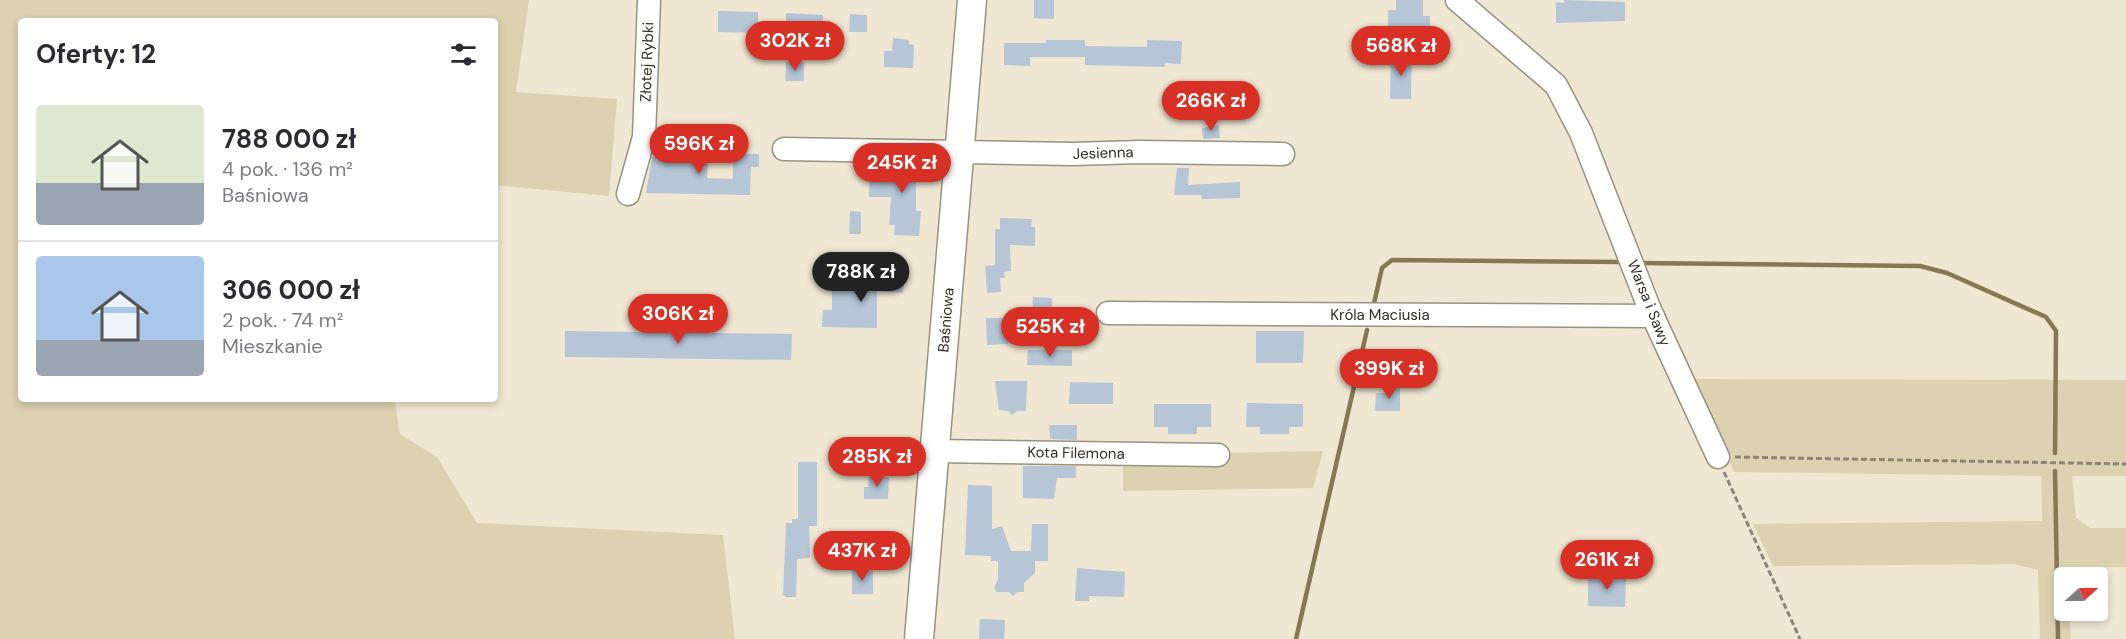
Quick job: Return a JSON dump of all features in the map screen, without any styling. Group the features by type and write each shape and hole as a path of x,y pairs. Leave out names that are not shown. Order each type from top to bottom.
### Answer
{"main road":[{"name":"Baśniowa","path":"919,639 972,0"}],"street":[{"name":"Złotej Rybki","path":"628,194 644,137 649,0"},
{"name":"Warsa i Sawy","path":"1457,0 1556,85 1581,133 1653,316 1718,457"},
{"name":"Jesienna","path":"784,149 1283,154"},
{"name":"Króla Maciusia","path":"1108,313 1653,316"},
{"name":"Kota Filemona","path":"934,451 1218,454"}],"path":[{"path":"1800,639 1718,457 2126,464"}],"shaded area":[{"path":"0,0 529,0 516,92 617,99 609,196 498,185 498,18 18,18 18,402 395,402 400,434 437,457 477,523 723,535 735,639 0,639"},
{"path":"1691,379 2126,380 2126,476 2072,476 2076,518 2090,528 2126,528 2126,567 2054,567 2054,621 2070,621 2071,639 2040,639 2038,570 2014,564 1773,566 1753,524 2042,521 2041,476 1734,472"},
{"path":"1323,451 1313,488 1123,491 1123,455"}],"building":[{"path":"1034,0 1054,0 1054,19 1034,18"},
{"path":"1396,0 1423,0 1423,16 1430,16 1430,31 1388,31 1388,10 1396,10"},
{"path":"1564,0 1625,2 1625,21 1556,23 1556,2 1564,3"},
{"path":"718,11 758,12 758,33 718,32"},
{"path":"786,13 823,15 823,30 810,30 810,34 786,33"},
{"path":"850,14 867,15 867,32 849,32"},
{"path":"893,38 909,40 909,44 914,45 913,68 884,67 884,51 892,51"},
{"path":"1046,40 1085,40 1085,46 1147,47 1147,40 1182,41 1181,64 1165,63 1165,67 1085,65 1085,57 1030,57 1030,66 1004,65 1004,43 1046,43"},
{"path":"1391,54 1412,55 1411,99 1390,99"},
{"path":"786,62 804,62 804,81 785,81"},
{"path":"1219,125 1220,138 1203,139 1202,128"},
{"path":"678,151 709,153 707,178 733,179 733,154 759,154 759,167 751,167 750,195 646,193 652,157 678,157"},
{"path":"920,165 938,165 938,177 937,182 916,182 916,211 921,211 919,236 894,235 895,225 889,225 891,197 869,197 870,167 920,169"},
{"path":"1177,168 1189,168 1188,185 1240,182 1240,198 1202,199 1201,195 1174,195"},
{"path":"850,211 861,212 861,234 849,234"},
{"path":"1000,218 1032,219 1031,227 1035,227 1035,246 1010,245 1011,271 1004,272 1005,278 1000,278 1001,292 987,293 985,266 995,265 995,229 1000,229"},
{"path":"885,270 904,271 903,293 877,291 877,328 822,327 823,310 832,310 832,288 877,288 878,275 885,276"},
{"path":"1033,297 1052,298 1052,317 1032,316"},
{"path":"986,318 1008,318 1008,344 987,345"},
{"path":"565,331 792,334 791,360 565,357"},
{"path":"1256,331 1304,331 1303,363 1256,363"},
{"path":"1028,350 1072,350 1072,366 1027,365"},
{"path":"995,381 1027,381 1026,411 1017,411 1012,415 1008,411 999,410"},
{"path":"1070,382 1113,383 1113,404 1069,404"},
{"path":"1385,386 1400,386 1400,411 1375,411 1376,393 1385,393"},
{"path":"1247,403 1303,404 1303,427 1289,427 1289,434 1260,434 1260,427 1246,427"},
{"path":"1154,404 1211,404 1211,427 1197,427 1197,434 1168,434 1168,427 1154,427"},
{"path":"1049,425 1077,425 1077,440 1050,439"},
{"path":"798,462 817,462 817,526 809,526 810,558 797,559 796,597 786,597 783,595 786,523 792,523 792,519 798,519"},
{"path":"1023,466 1076,466 1076,478 1057,478 1054,499 1023,498"},
{"path":"869,476 889,477 888,499 864,499 864,487 868,487"},
{"path":"968,485 992,486 992,529 1002,526 1011,551 1031,551 1032,524 1048,524 1048,561 1035,561 1035,573 1024,583 1024,592 1017,592 1013,596 1009,592 997,592 994,588 998,579 998,561 991,561 991,556 965,555"},
{"path":"864,531 884,531 883,553 863,552"},
{"path":"1077,568 1125,572 1124,597 1089,596 1089,601 1075,601"},
{"path":"852,570 873,571 873,594 852,594"},
{"path":"1588,576 1626,577 1625,607 1588,606"},
{"path":"980,619 1005,620 1004,639 979,639"}],"waterway":[{"path":"1373,308 1382,268 1392,260 1624,262"},
{"path":"1640,263 1920,266 1947,273 2046,317 2056,331 2055,453"},
{"path":"1296,639 1367,330"},
{"path":"2055,471 2058,639"}]}
